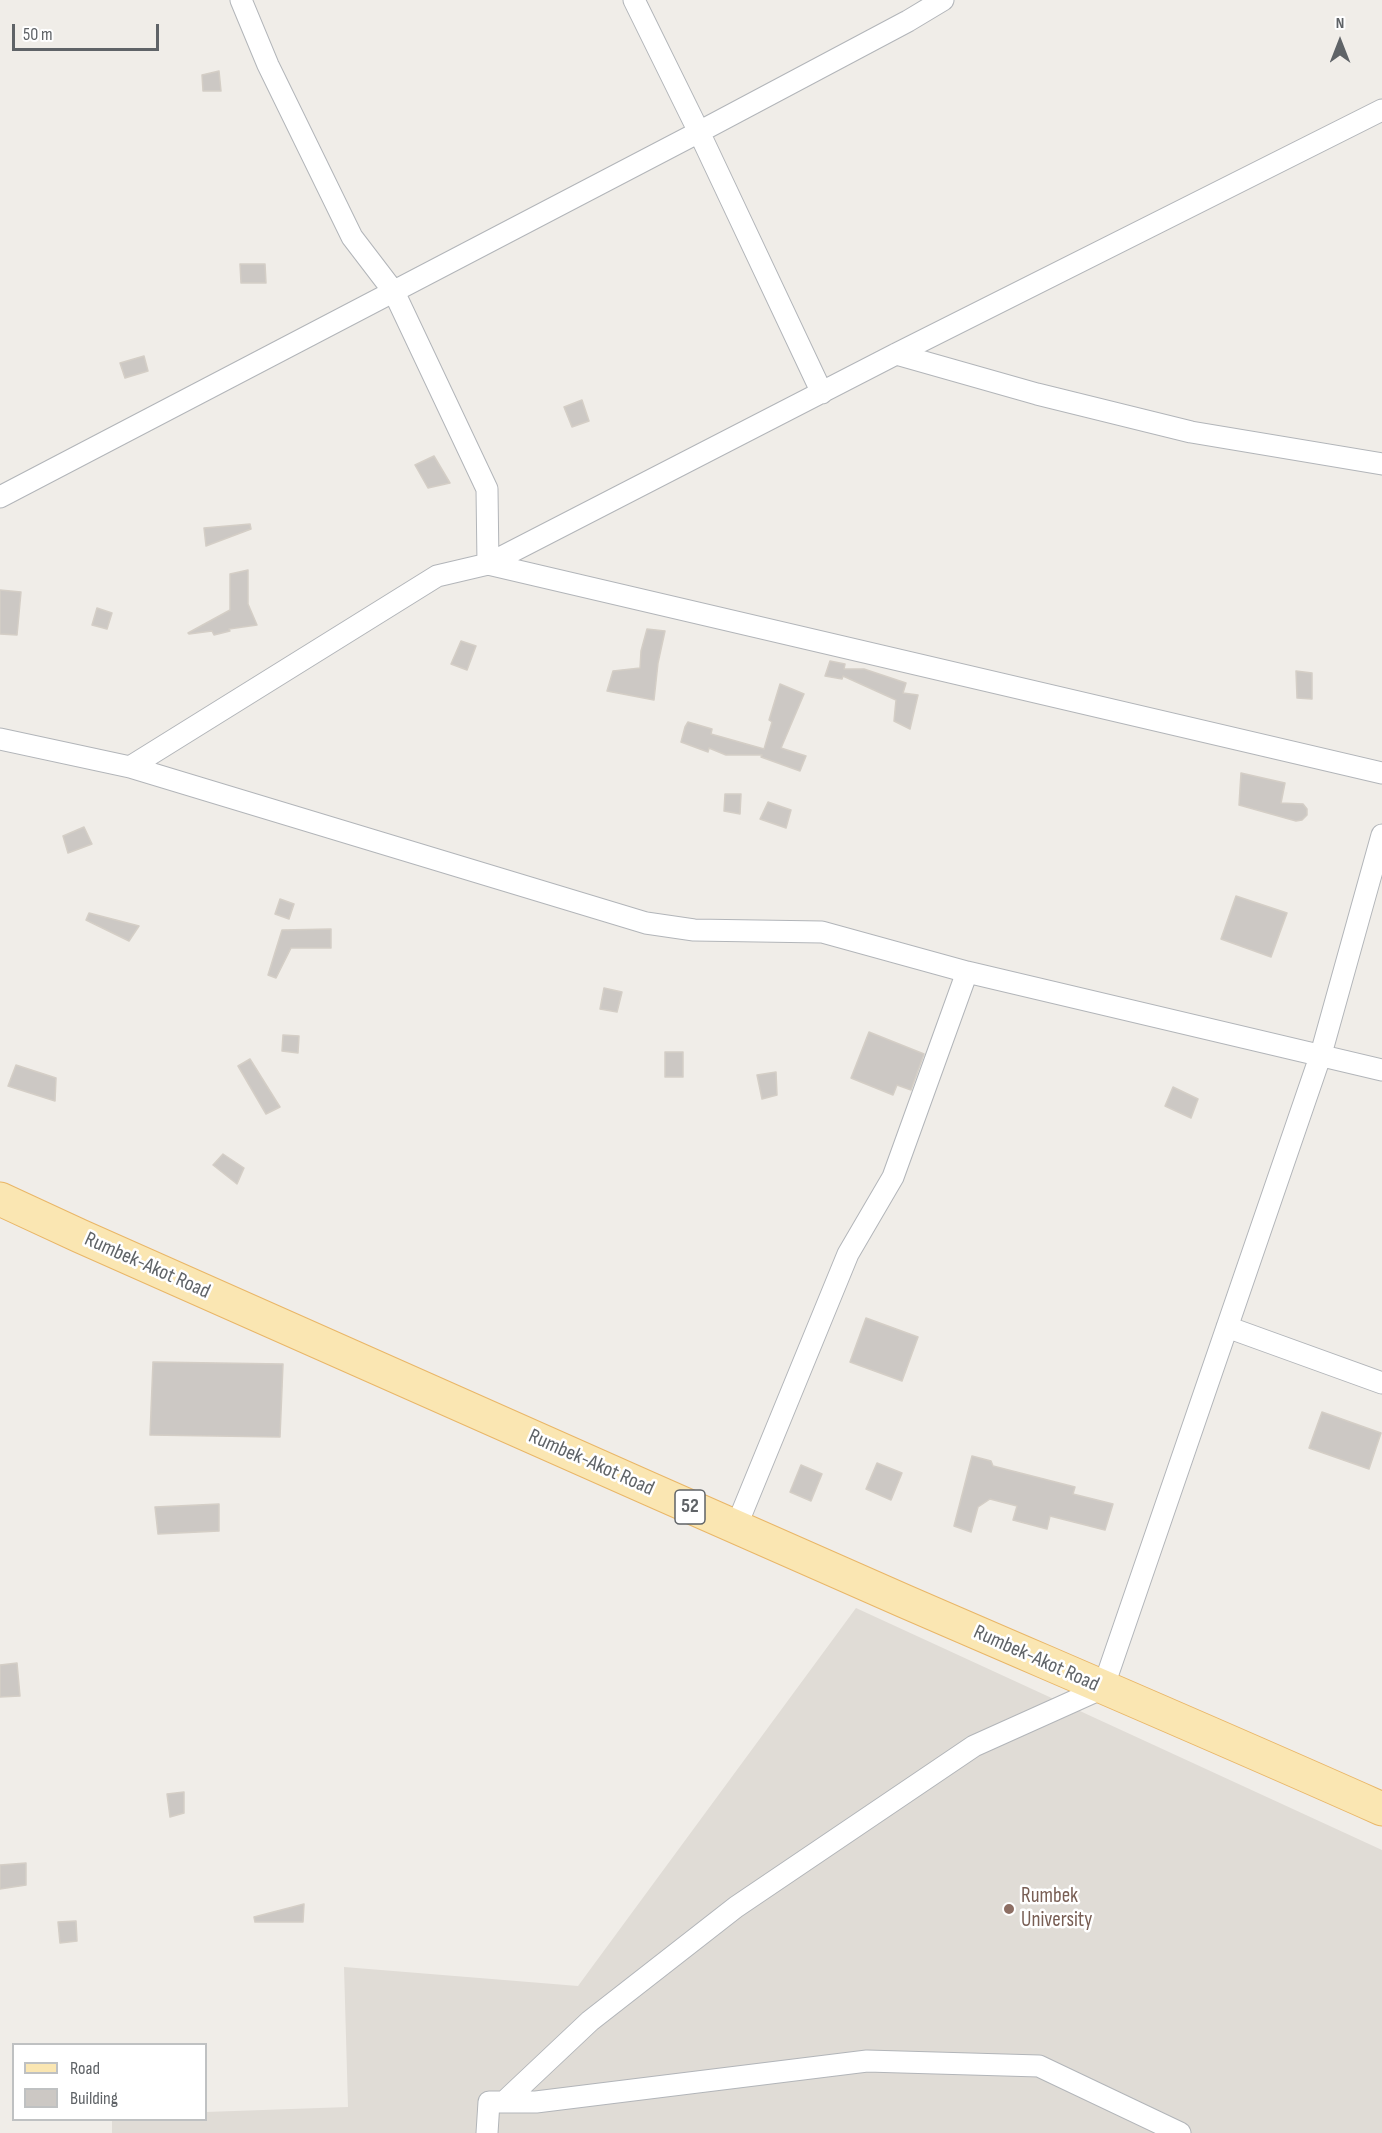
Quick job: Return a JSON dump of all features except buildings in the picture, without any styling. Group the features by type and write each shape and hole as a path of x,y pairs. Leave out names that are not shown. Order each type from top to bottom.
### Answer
{"main road":[{"name":"Rumbek-Akot Road","path":"0,1199 736,1527 1103,1688 1217,1735 1382,1809"}],"street":[{"path":"241,0 268,65 352,237 394,292 487,489 488,564"},
{"path":"634,0 822,393"},
{"path":"0,497 699,132 908,21 943,0"},
{"path":"130,767 437,576 488,564 896,354 1382,110"},
{"path":"896,354 1037,394 1191,432 1382,464"},
{"path":"488,564 1382,773"},
{"path":"0,739 130,767 646,923 694,930 822,932 967,972 1382,1070"},
{"path":"504,2102 590,2021 736,1907 974,1746 1103,1688 1321,1054 1382,835"},
{"path":"736,1527 848,1254 893,1177 967,972"},
{"path":"1227,1327 1382,1383"},
{"path":"487,2133 489,2103 536,2102 867,2061 1039,2066 1180,2133"}],"shaded area":[{"name":"Rumbek University","path":"856,1608 1382,1850 1382,2133 112,2133 112,2121 207,2121 207,2112 348,2107 344,1967 578,1986"}],"place":[{"name":"Rumbek University","path":"1009,1909"}]}
